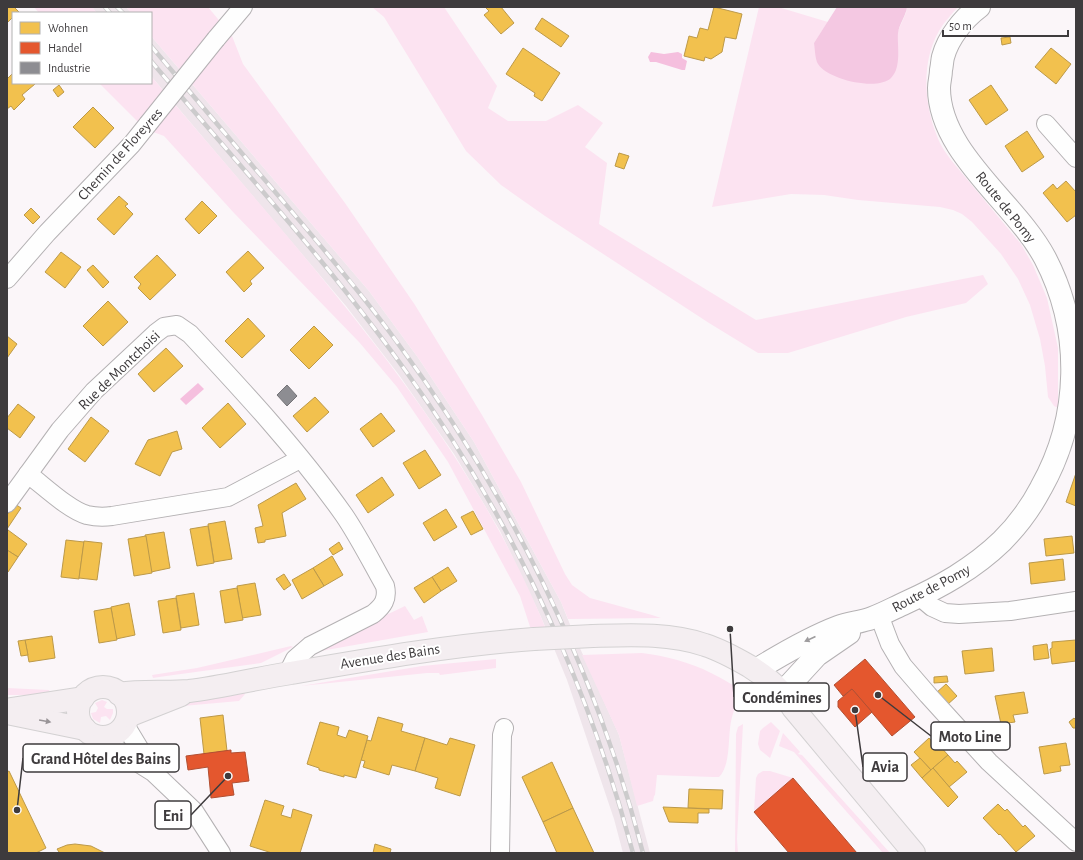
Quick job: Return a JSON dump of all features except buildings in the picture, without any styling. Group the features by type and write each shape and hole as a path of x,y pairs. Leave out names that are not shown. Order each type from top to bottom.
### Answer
{"main road":[{"name":"Route de Pomy","path":"783,692 817,655 876,616 952,580 981,560 1004,540 1035,499 1055,459 1063,438 1071,396 1072,351 1067,321 1059,290 1048,265 1025,226 973,166 955,141 943,112 939,88 943,57 959,26 979,7"},
{"name":"Route de Pomy","path":"756,670 788,650 839,626 876,616"},
{"name":"Avenue des Bains","path":"188,691 288,673 445,648 534,639 593,636 638,636 665,637 695,642 721,651 756,670 773,682 783,692 797,712 914,853"},
{"path":"127,720 126,704 120,694 114,690 100,688 94,690 83,698 79,705 78,714 84,729 97,737 105,737 116,733 127,720 188,691"},
{"path":"120,694 146,691 188,691"},
{"path":"7,710 83,698"},
{"path":"7,713 84,729"}],"street":[{"name":"Chemin de Floreyres","path":"7,278 47,233 138,138 243,7"},
{"path":"1046,124 1076,158"},
{"name":"Rue de Montchoisi","path":"7,503 60,430 94,391 156,333 164,327 176,324 190,334 234,380 262,411 300,458 344,516 385,586 387,594 386,601 380,608 373,614 310,646 295,659 288,673"},
{"path":"28,474 74,509 87,515 98,517 228,497 259,482 300,458"},
{"path":"919,596 932,607 946,613 959,614 1010,611 1076,601"},
{"path":"876,616 903,666 933,701 989,762 1076,842"},
{"path":"127,720 137,746 153,772"},
{"path":"500,853 502,735 504,728"},
{"path":"105,737 108,744 153,772 194,811 221,853"}],"shaded area":[{"path":"34,7 92,7 96,12 38,12"},
{"path":"92,7 126,7 130,12 96,12"},
{"path":"126,7 208,7 232,36 243,64 345,203 415,305 521,482 565,574 572,585 590,598 661,618 568,619 561,602 474,442 419,359 369,291 152,37 152,12 130,12"},
{"path":"372,7 444,7 497,86 488,108 508,121 546,121 578,105 603,123 585,147 607,163 599,224 756,320 983,275 988,284 966,303 906,317 788,353 758,353 709,323 545,216 501,185 466,151 384,17"},
{"path":"759,7 778,7 828,22 814,43 896,70 898,31 907,7 958,7 939,31 929,56 926,83 929,110 938,139 945,152 1021,244 1033,265 1047,298 1058,348 1058,408 1054,406 1048,397 1045,366 1040,339 1030,305 1018,279 1001,254 972,222 962,214 940,207 858,200 824,195 791,194 712,207"},
{"path":"837,7 907,7 898,33 897,68 891,78 885,82 876,84 853,82 832,75 823,70 818,64 814,43"},
{"path":"152,37 369,291 419,359 474,442 561,602 619,735 650,853 623,853 614,819 567,680 541,617 500,531 454,454 399,375 346,306 152,77"},
{"path":"651,52 664,54 678,52 682,54 682,58 687,61 685,70 656,62 650,62 648,57"},
{"path":"152,77 331,289 403,382 438,431 470,481 500,532 526,584 550,639 534,639 520,596 448,462 397,387 359,342 234,213 164,136 145,129 100,84 152,84"},
{"path":"198,383 204,389 186,405 180,399"},
{"path":"405,606 414,620 422,616 428,632 315,652 315,649"},
{"path":"291,646 293,647 261,663 153,678 152,675 197,668"},
{"path":"642,653 660,656 695,666 719,677 741,690 731,724 726,765 719,777 657,775 653,801 637,806 619,735 582,655"},
{"path":"496,659 496,668 440,675 439,673 427,673 301,686 422,666"},
{"path":"7,688 49,690 50,692 36,695 7,695"},
{"path":"244,692 245,694 239,701 183,706 186,702"},
{"path":"102,700 107,702 104,707 107,709 113,709 113,713 110,720 106,716 101,717 100,723 93,719 91,713 96,712 98,708 95,703"},
{"path":"771,722 780,731 770,758 760,750 758,744 760,731"},
{"path":"743,724 737,839 738,853 735,853 736,734 738,727"},
{"path":"783,733 800,752 798,754 802,755 890,853 883,853 794,752 779,746"},
{"path":"763,771 770,771 793,778 754,812 756,778 758,774"}],"railway":[{"path":"105,7 109,12"},
{"path":"117,7 122,12"},
{"path":"152,47 311,234 367,303 394,338 435,397 474,457 510,520 543,584 573,649 600,716 623,784 643,853"},
{"path":"152,62 281,213 376,330 443,426 478,483 511,541 541,601 568,663 593,725 633,853"}],"place":[{"name":"Condémines","path":"730,629"},
{"name":"Moto Line","path":"878,695"},
{"name":"Avia","path":"855,710"},
{"name":"Eni","path":"228,776"},
{"name":"Grand Hôtel des Bains","path":"17,810"}]}
